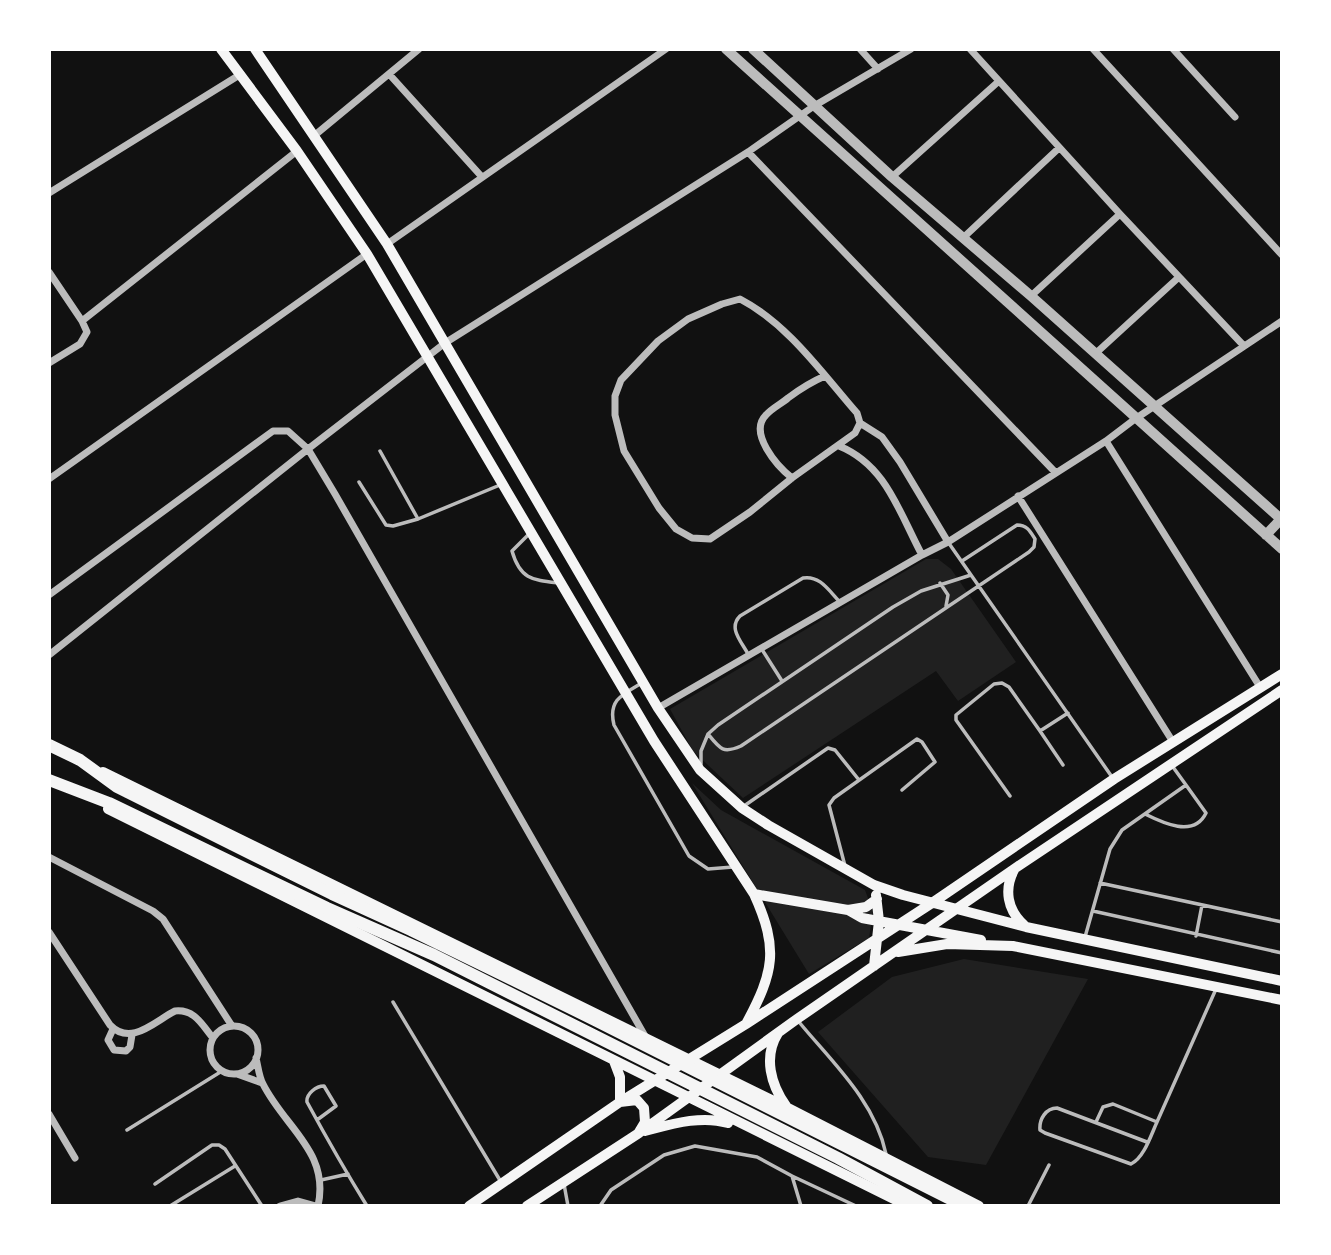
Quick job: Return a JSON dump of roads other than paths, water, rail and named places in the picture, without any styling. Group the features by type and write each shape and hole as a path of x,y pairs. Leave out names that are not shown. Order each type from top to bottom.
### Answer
{"main road":[{"path":"220,49 297,151 367,254 653,741 754,894 770,939 771,957 769,976 746,1024"},
{"path":"255,49 387,244 658,708 700,769 742,808 873,885 1026,927 1282,981"},
{"path":"469,1206 620,1101 746,1024 932,903 1114,779 1282,674"},
{"path":"527,1206 639,1133 797,1019 1014,869 1282,690"},
{"path":"49,745 688,1058 979,1206"},
{"path":"80,760 117,787 630,1038 964,1206"},
{"path":"49,780 908,1206"},
{"path":"62,786 109,803 327,908 434,955 838,1158 927,1206"},
{"path":"1014,869 1008,886 1008,896 1014,913 1026,927"},
{"path":"873,885 879,921 874,966"},
{"path":"754,894 848,910 866,907 877,900"},
{"path":"848,910 862,918 1282,1000"},
{"path":"892,953 947,944 1013,946"},
{"path":"495,1002 509,970"},
{"path":"779,1032 770,1057 771,1076 777,1093 788,1108"},
{"path":"614,1062 620,1077 620,1101"},
{"path":"620,1101 637,1100 645,1108 645,1122 639,1133"},
{"path":"639,1133 693,1120 716,1120 755,1131"}],"street":[{"path":"315,135 419,49"},
{"path":"387,244 666,49"},
{"path":"726,49 1282,549"},
{"path":"753,49 892,177 1156,405 1282,519 1266,535"},
{"path":"860,49 878,69"},
{"path":"49,655 445,343 748,152 814,106 911,49"},
{"path":"970,49 1119,214 1244,346"},
{"path":"1093,49 1282,255"},
{"path":"1173,49 1235,117"},
{"path":"49,193 241,74"},
{"path":"389,74 482,177"},
{"path":"892,177 999,81"},
{"path":"964,237 1059,148"},
{"path":"82,321 297,151"},
{"path":"748,152 1055,472"},
{"path":"1031,296 1119,214"},
{"path":"49,479 367,254"},
{"path":"49,272 87,332 80,344 49,363"},
{"path":"1095,354 1179,277"},
{"path":"860,423 855,433 839,446 792,478 750,512 710,539 692,538 676,529 659,508 624,451 615,415 615,396 621,380 657,341 688,319 740,299 760,310 809,357 857,413 860,423 882,438 948,542"},
{"path":"658,708 948,542 1106,441 1282,321"},
{"path":"792,478 779,468 761,438 760,426 765,416 811,382 825,376"},
{"path":"49,595 273,431 288,431 308,449 646,1038"},
{"path":"1106,441 1260,687"},
{"path":"839,446 867,461 881,476 922,555"},
{"path":"1018,496 1173,742"},
{"path":"49,857 153,911 163,919 232,1027"},
{"path":"49,932 113,1029 132,1035 182,1010 195,1015 213,1038"},
{"path":"262,1083 222,1071 212,1060 210,1045 218,1032 239,1027 252,1035 262,1083 316,1162 321,1180 317,1206 298,1200 280,1206"},
{"path":"113,1029 107,1040 114,1050 120,1052 130,1046 132,1035"},
{"path":"237,1074 249,1068 256,1058"},
{"path":"49,1114 75,1158"}],"lane":[{"path":"380,451 418,519"},
{"path":"359,482 386,525 393,526 418,519 502,484"},
{"path":"708,734 719,748 730,751 741,746 1029,552 1034,547 1035,539 1027,528 1017,525 962,561"},
{"path":"531,533 512,551 522,573 533,580 560,583"},
{"path":"948,542 1114,779"},
{"path":"700,769 701,751 708,734 718,725 893,607 940,583 971,575"},
{"path":"749,655 734,628 735,621 803,578 812,577 819,580 840,603"},
{"path":"940,583 948,595 945,608"},
{"path":"761,648 782,681"},
{"path":"643,682 625,693 613,705 611,714 614,725 689,856 708,869 735,866"},
{"path":"1010,796 956,720 956,715 994,684 1002,682 1009,687 1063,765"},
{"path":"1040,730 1068,713"},
{"path":"847,872 829,804 917,739 935,762 902,790"},
{"path":"742,808 828,748 835,750 859,780"},
{"path":"1145,814 1167,825 1195,825 1203,819 1206,813 1171,764"},
{"path":"1084,940 1110,849 1122,830 1186,785"},
{"path":"1100,883 1282,922"},
{"path":"1196,936 1202,905"},
{"path":"1093,911 1282,953"},
{"path":"1147,1142 1057,1108 1050,1108 1040,1130 1131,1164 1136,1162 1147,1142 1157,1122 1217,986"},
{"path":"393,1002 502,1183"},
{"path":"797,1019 869,1110 883,1139 887,1160"},
{"path":"127,1130 222,1071"},
{"path":"317,1120 336,1107 324,1086 306,1097 307,1101 317,1120 367,1206"},
{"path":"1096,1122 1103,1107 1112,1104 1157,1122"},
{"path":"155,1184 212,1145 219,1145 225,1149 262,1206"},
{"path":"600,1206 611,1190 664,1155 695,1146 757,1157 856,1206"},
{"path":"1028,1206 1049,1165"},
{"path":"170,1206 235,1166"},
{"path":"321,1180 348,1174"},
{"path":"792,1176 801,1206"},
{"path":"563,1182 568,1206"},
{"path":"942,1206 947,1190"}]}
